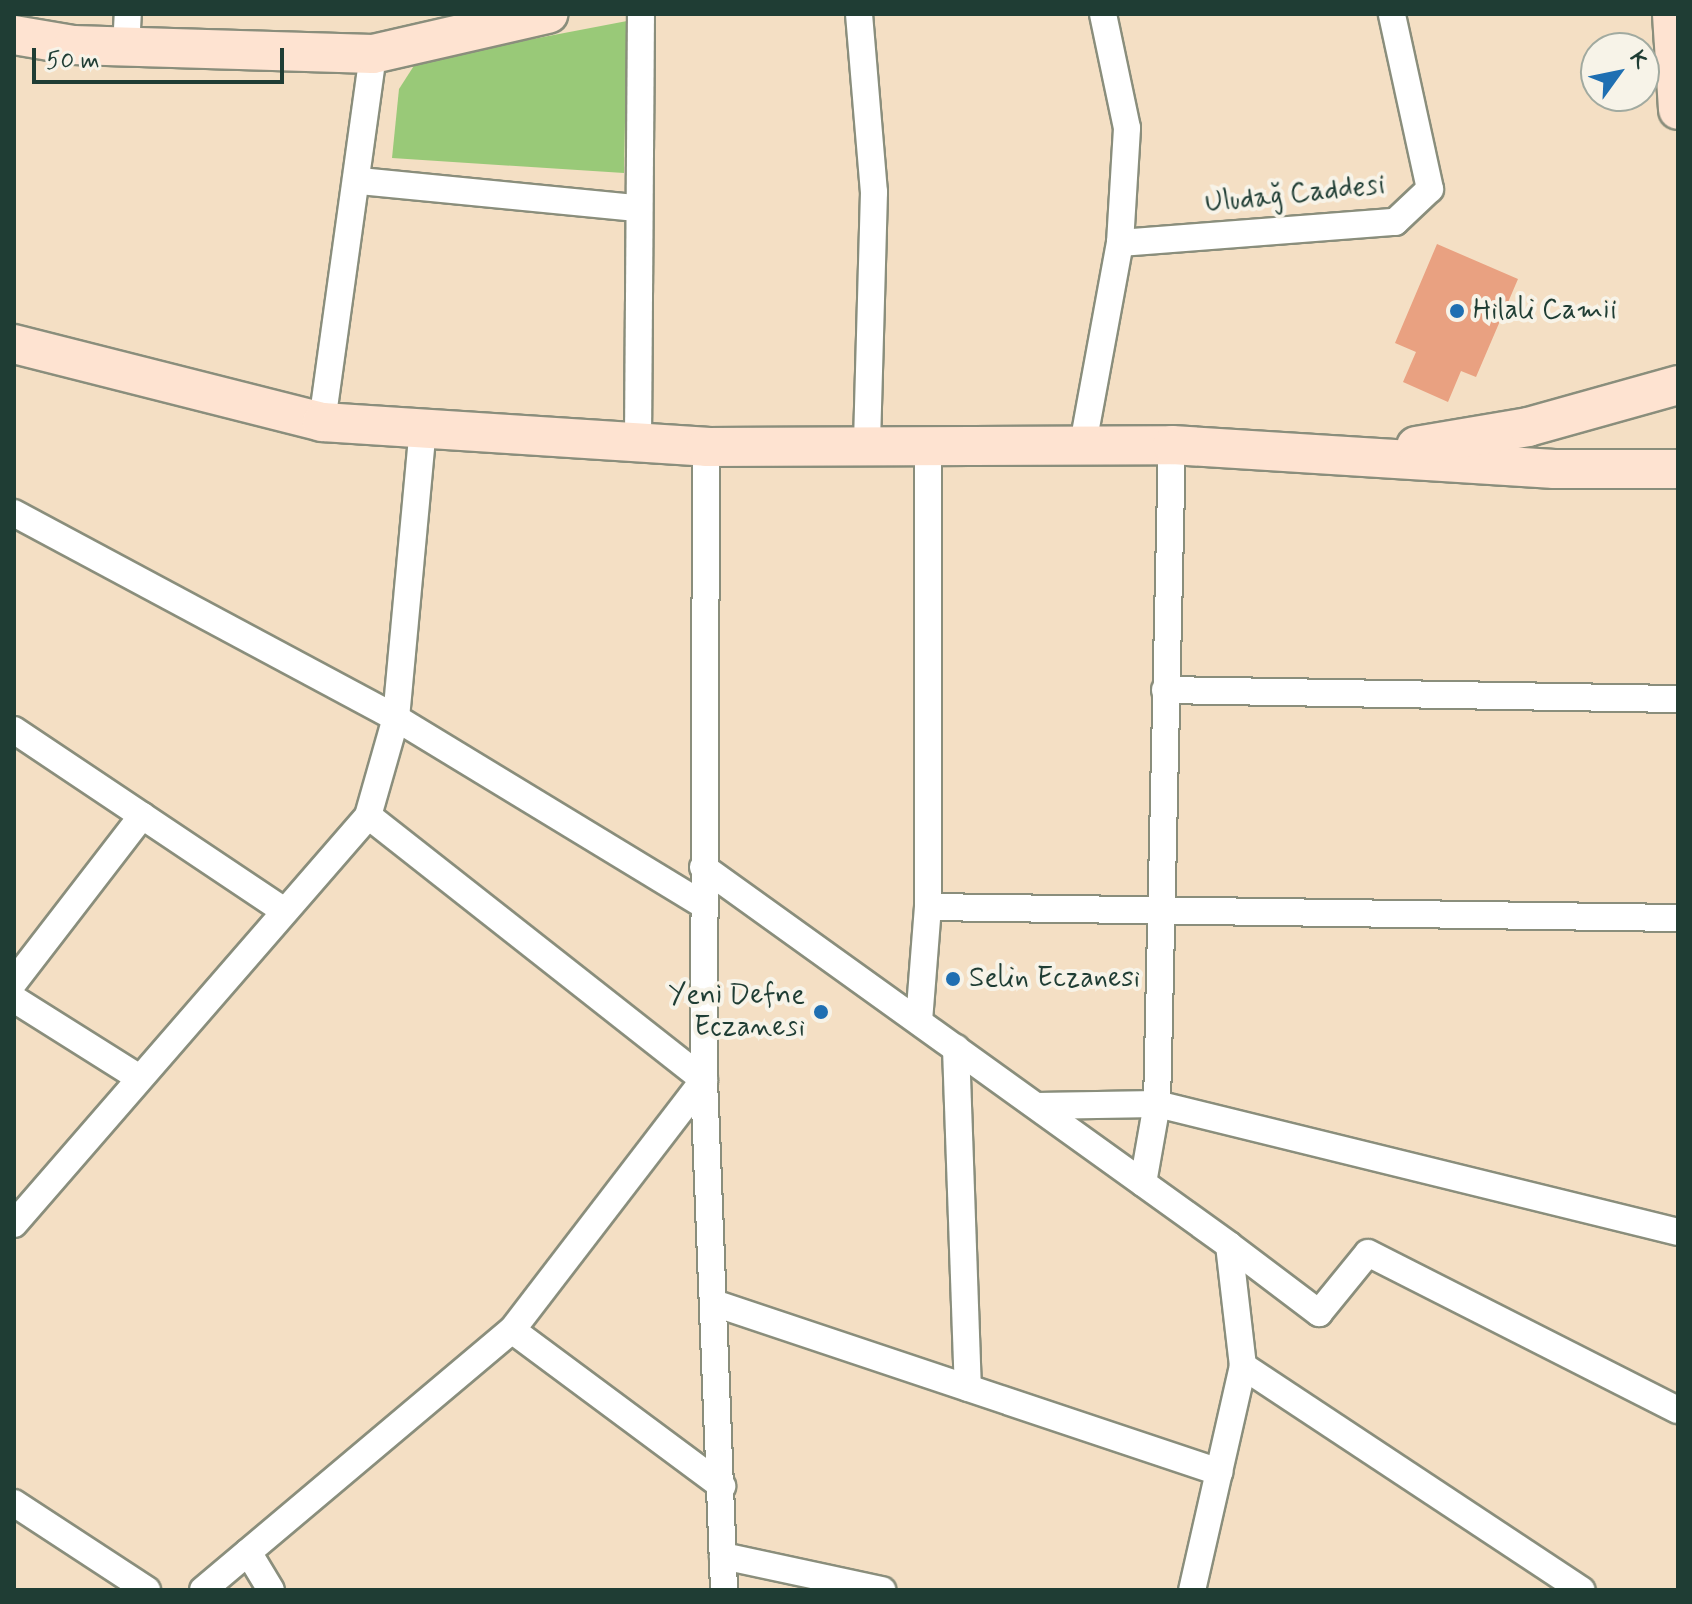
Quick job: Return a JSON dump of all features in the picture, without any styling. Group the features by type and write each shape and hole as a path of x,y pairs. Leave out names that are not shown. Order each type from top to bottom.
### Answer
{"street":[{"path":"14,35 127,31 373,54 505,18 548,14"},
{"path":"638,440 637,208 641,14"},
{"path":"859,14 874,192 867,450"},
{"path":"1083,444 1120,243 1127,128 1103,14"},
{"name":"Uludağ Caddesi","path":"1120,243 1395,222 1430,189 1392,14"},
{"path":"1672,14 1678,110"},
{"path":"322,422 360,181 373,54"},
{"path":"360,181 637,208"},
{"path":"14,344 322,422 638,440 706,447 928,451 1083,444 1172,445 1352,457 1678,469"},
{"path":"1352,457 1528,427 1678,385"},
{"path":"20,1207 368,816 396,718 423,429"},
{"path":"1143,1183 1157,1104 1172,445"},
{"path":"706,447 702,904 704,1080 724,1590"},
{"path":"919,1021 928,907 928,451"},
{"path":"14,513 396,718 702,904"},
{"path":"1165,690 1678,699"},
{"path":"14,730 284,911"},
{"path":"14,982 142,816"},
{"path":"368,816 704,1080"},
{"path":"703,867 1319,1313 1368,1253 1678,1410"},
{"path":"928,907 1678,918"},
{"path":"14,999 138,1077"},
{"path":"956,1048 968,1388"},
{"path":"203,1590 512,1330 704,1080"},
{"path":"1037,1106 1157,1104 1678,1232"},
{"path":"1192,1590 1243,1366 1229,1245"},
{"path":"714,1303 1219,1472"},
{"path":"512,1330 722,1486"},
{"path":"1243,1366 1582,1590"},
{"path":"14,1503 147,1590"},
{"path":"248,1552 271,1590"},
{"path":"723,1556 882,1590"}],"green space":[{"path":"627,21 624,173 392,158 399,89 417,61"}],"building":[{"name":"Hilali Camii","path":"1437,244 1518,279 1476,377 1461,371 1448,402 1403,382 1416,352 1395,343"}],"place":[{"name":"Hilali Camii","path":"1457,311"},
{"name":"Selin Eczanesi","path":"953,979"},
{"name":"Yeni Defne Eczanesi","path":"821,1012"}]}
